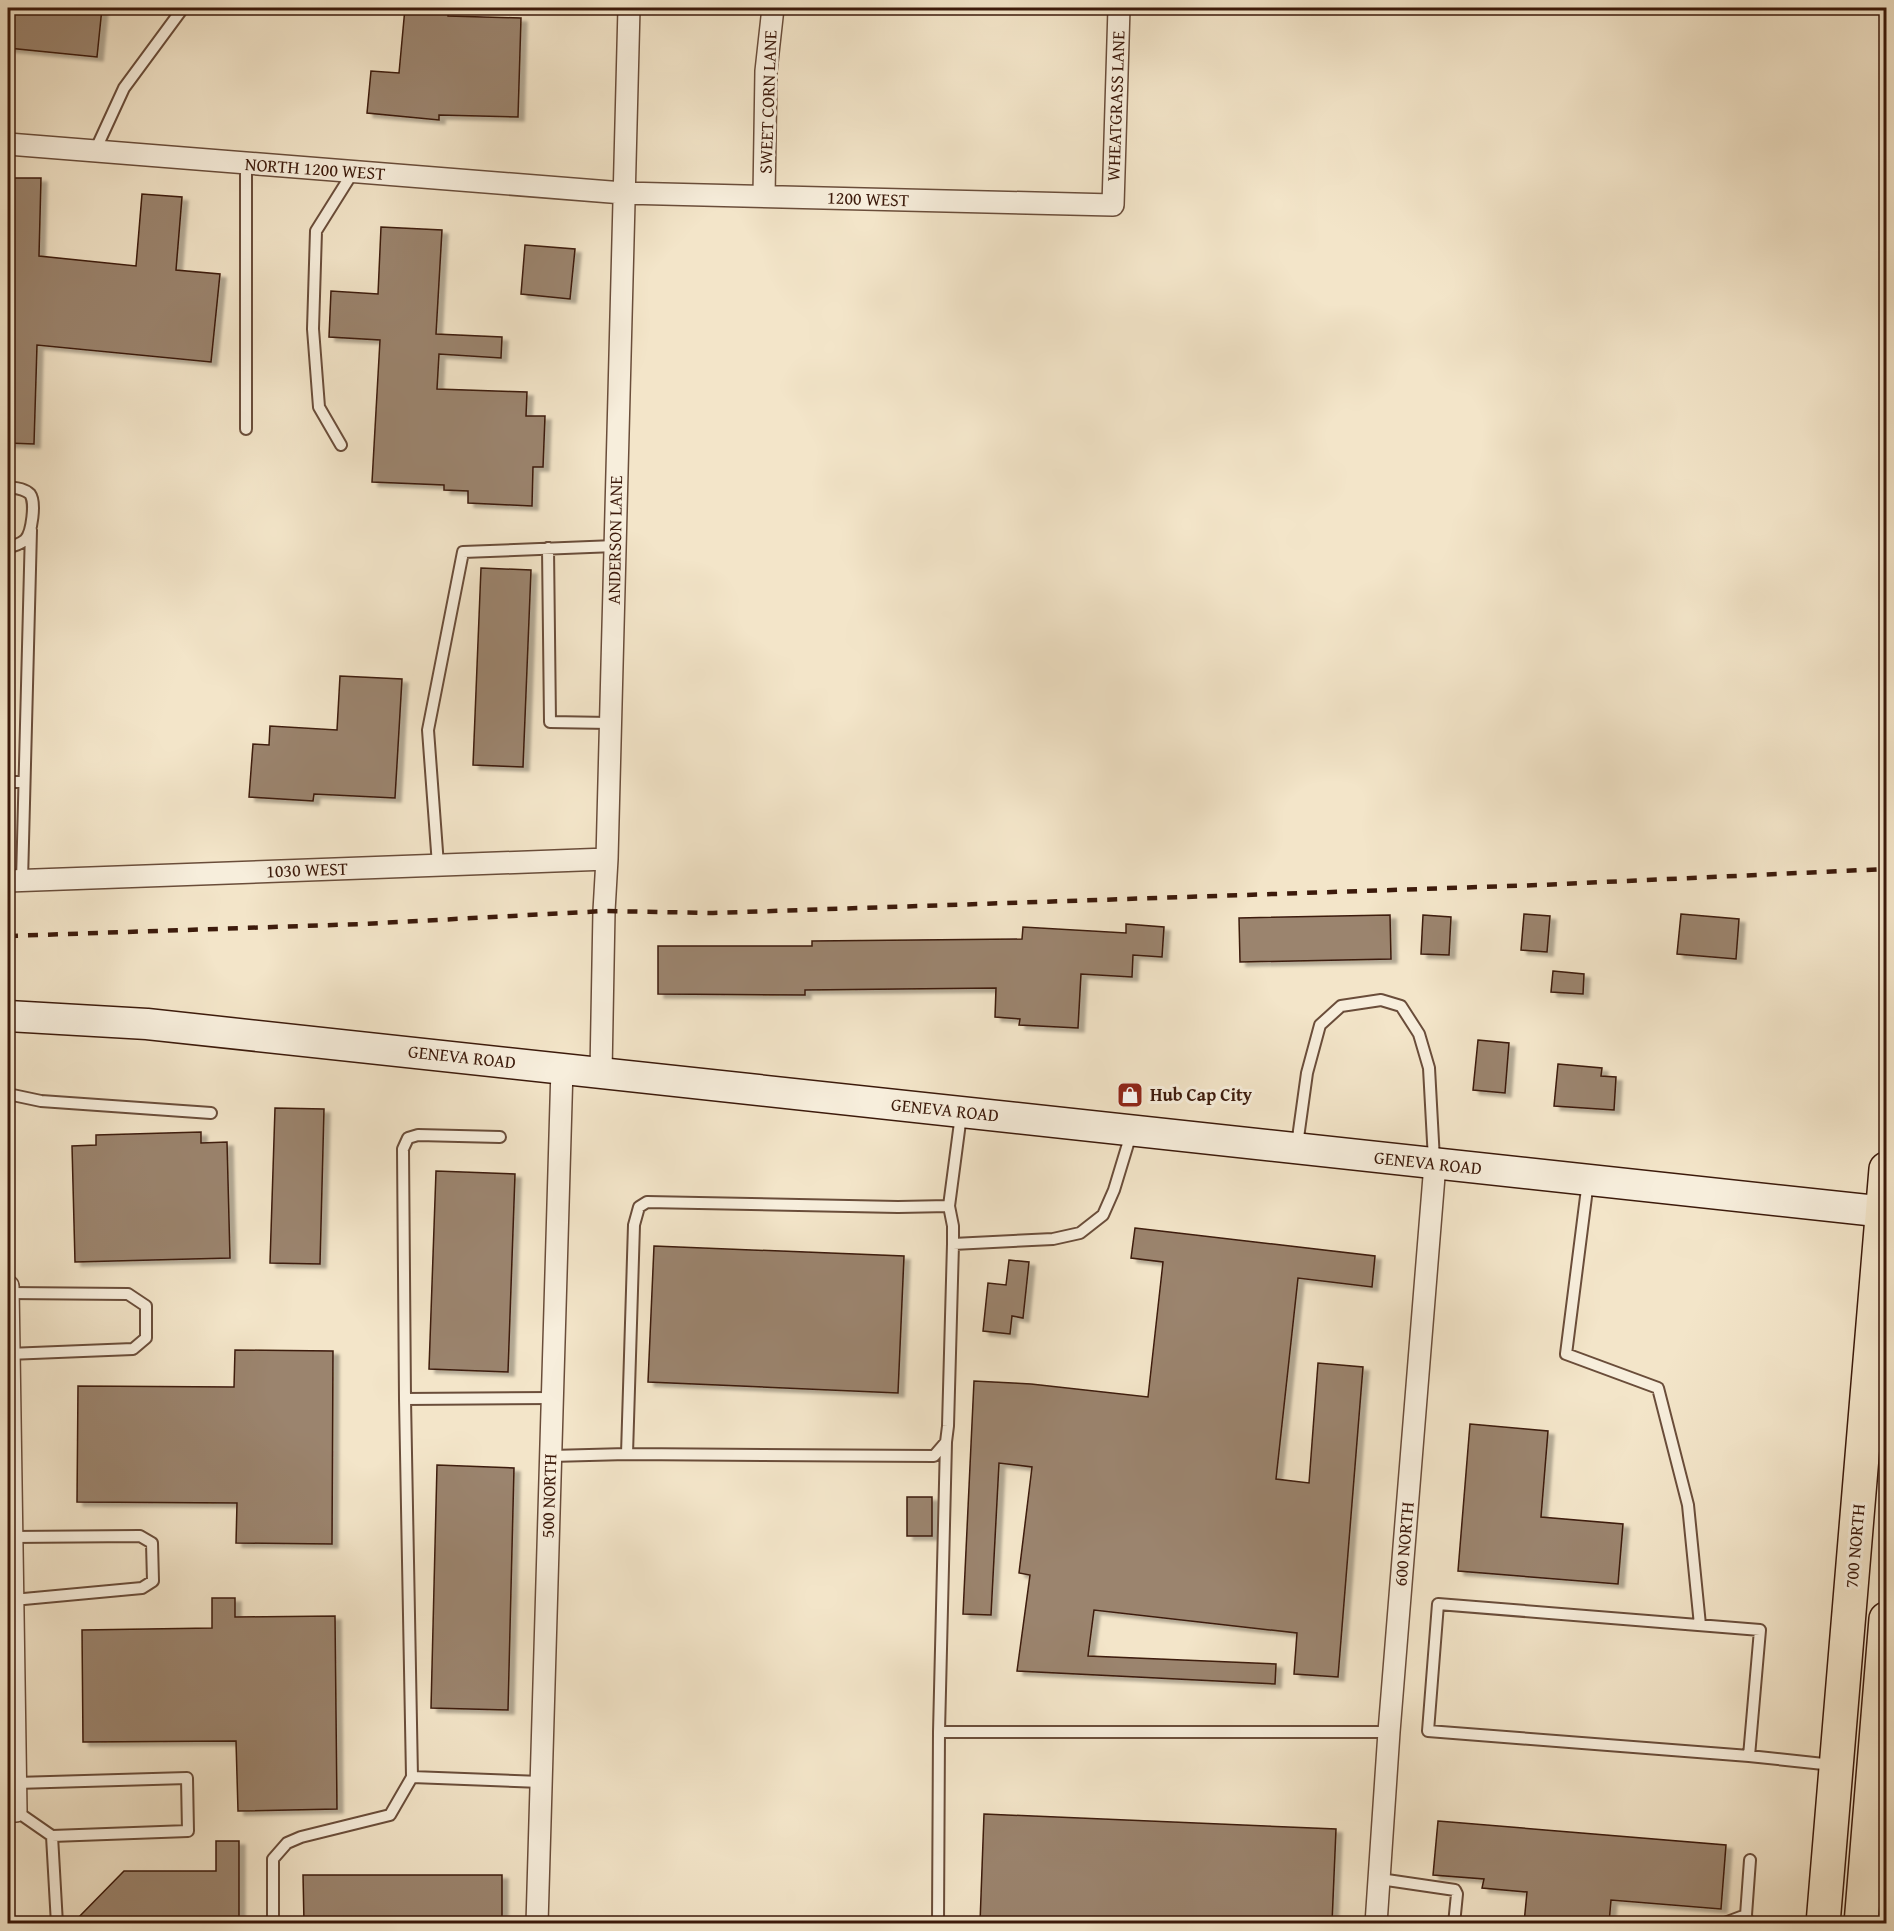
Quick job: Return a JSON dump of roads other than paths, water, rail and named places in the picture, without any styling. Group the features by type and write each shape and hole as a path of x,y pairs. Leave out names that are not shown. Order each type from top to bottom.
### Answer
{"main road":[{"name":"GENEVA ROAD","path":"8,1016 147,1024 1884,1212"},
{"name":"700 NORTH","path":"1823,1923 1887,1169"},
{"path":"1861,1923 1887,1619"}],"street":[{"name":"ANDERSON LANE","path":"601,1072 603,911 607,859 628,8"},
{"name":"SWEET CORN LANE","path":"764,196 766,71 773,8"},
{"name":"WHEATGRASS LANE","path":"1113,205 1119,8"},
{"name":"NORTH 1200 WEST","path":"8,144 622,192"},
{"name":"1200 WEST","path":"622,192 1113,205"},
{"name":"1030 WEST","path":"15,881 607,859"},
{"name":"500 NORTH","path":"537,1923 562,1068"},
{"name":"600 NORTH","path":"1376,1923 1389,1732 1435,1164"},
{"path":"8,1286 9,1469 13,1600 11,1719 16,1783 12,1811"}],"lane":[{"path":"95,151 124,88 183,8"},
{"path":"246,164 246,429"},
{"path":"341,445 319,407 313,329 316,231 353,172"},
{"path":"8,487 20,488 30,495 32,500 24,782 15,881"},
{"path":"8,547 25,539 31,530"},
{"path":"438,865 428,730 463,552 615,546"},
{"path":"548,548 550,722 610,723"},
{"path":"8,782 24,782"},
{"path":"1296,1149 1307,1073 1320,1024 1341,1006 1381,1000 1401,1006 1419,1034 1429,1068 1435,1164"},
{"path":"8,1094 41,1101 212,1113"},
{"path":"938,1923 939,1732 953,1244 949,1206 962,1112"},
{"path":"953,1244 1053,1239 1080,1233 1103,1215 1114,1190 1132,1130"},
{"path":"273,1923 273,1859 287,1843 301,1837 390,1815 412,1777 403,1149 408,1138 418,1135 501,1137"},
{"path":"1588,1180 1566,1354 1658,1388 1689,1505 1700,1625"},
{"path":"627,1454 634,1225 639,1207 647,1202 949,1206"},
{"path":"8,1293 128,1294 146,1306 146,1338 133,1349 8,1344"},
{"path":"405,1399 552,1398"},
{"path":"550,1456 627,1454 934,1456 946,1442"},
{"path":"11,1538 140,1536 152,1544 153,1581 142,1588 13,1600"},
{"path":"1749,1756 1760,1630 1438,1604 1428,1731 1836,1765"},
{"path":"939,1732 1389,1732"},
{"path":"412,1777 541,1782"},
{"path":"12,1811 52,1836 188,1830 187,1778 16,1783"},
{"path":"52,1836 57,1923"},
{"path":"1722,1923 1747,1919 1750,1860"},
{"path":"1380,1879 1455,1890 1457,1894 1454,1923"}],"railway":[{"path":"8,936 362,924 604,911 713,913 1539,885 1886,869"}],"place":[{"name":"Hub Cap City","path":"1130,1095"}]}
